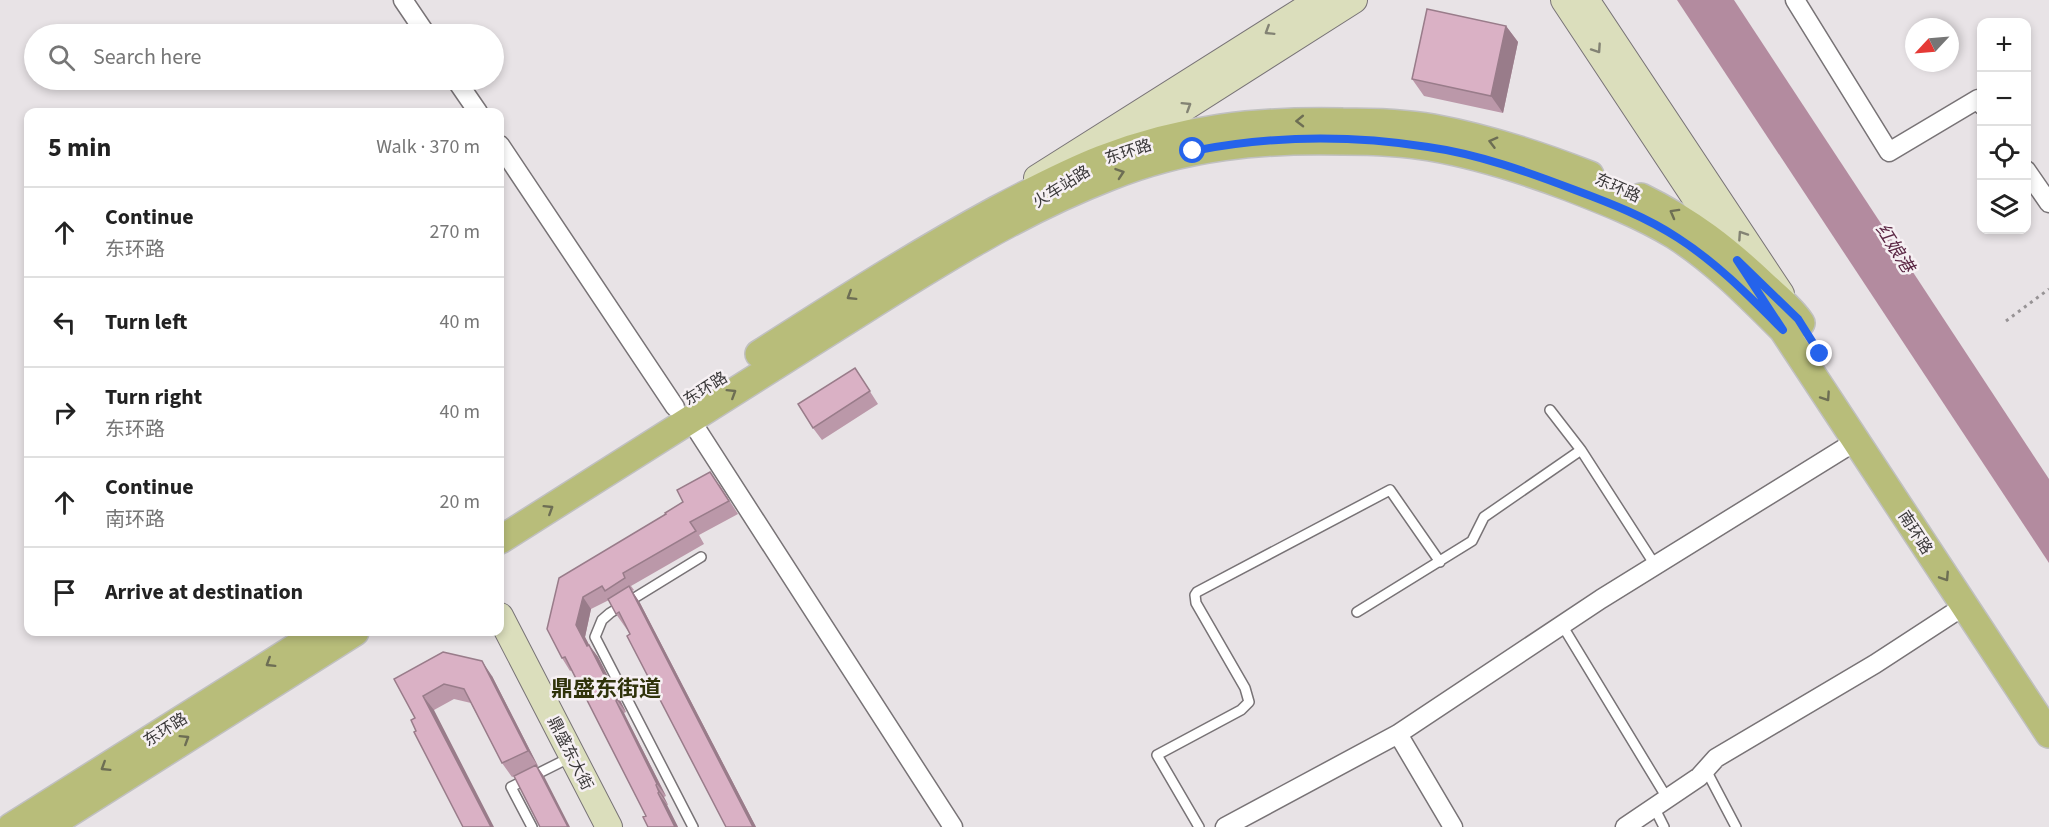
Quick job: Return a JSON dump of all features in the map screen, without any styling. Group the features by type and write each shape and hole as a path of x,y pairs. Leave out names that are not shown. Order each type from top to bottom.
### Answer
{"main road":[{"name":"火车站路","path":"884,286 1319,0"},
{"name":"火车站路","path":"1106,158 1354,0"},
{"path":"1564,0 1737,260"},
{"path":"1586,0 1791,324"},
{"name":"东环路","path":"504,516 683,413 884,286 972,223 1026,194 1106,158 1146,144 1223,126 1298,121 1380,123 1432,128 1511,147 1556,162 1627,190 1687,221 1737,260 1791,324"},
{"name":"东环路","path":"884,286 1108,177 1152,162 1226,145 1298,140 1379,142 1429,147 1472,156 1549,180 1620,207 1660,227 1692,247 1736,284 1791,324"},
{"name":"南环路","path":"1791,324 1856,441 2049,734"},
{"name":"南环路","path":"1791,324 2049,700"},
{"name":"东环路","path":"504,537 683,413"},
{"name":"鼎盛东大街","path":"504,624 609,827"},
{"name":"东环路","path":"10,827 314,636"},
{"name":"东环路","path":"47,827 349,636"}],"street":[{"path":"402,0 419,24"},
{"path":"1795,0 1889,152 1977,100"},
{"path":"463,90 475,108"},
{"path":"504,151 683,413 954,827"},
{"path":"2031,177 2049,203"},
{"path":"1225,827 1398,734 1655,565 1856,441"},
{"path":"1624,827 1699,777 1716,758 1875,664 1964,606"},
{"path":"1398,734 1453,827"}],"lane":[{"path":"1550,410 1581,450 1655,565"},
{"path":"1357,612 1472,541 1484,517 1581,450"},
{"path":"1199,827 1157,755 1241,710 1249,702 1245,688 1196,603 1197,592 1390,490 1440,562"},
{"path":"693,827 595,637 602,620 610,613 701,557"},
{"path":"1562,625 1661,803 1664,827"},
{"path":"532,827 511,787 572,756"},
{"path":"1706,770 1736,827"}],"path":[{"path":"2006,321 2049,289"}],"water":[{"name":"红娘港","path":"1677,0 1734,0 2049,479 2049,563"}],"building":[{"path":"1427,9 1506,26 1491,96 1412,79"},
{"path":"855,368 870,391 813,428 798,404"},
{"path":"710,472 729,501 690,522 696,531 623,573 625,578 605,591 602,586 583,597 576,625 587,646 589,645 617,700 675,827 648,827 643,817 646,816 565,657 562,658 547,629 559,578 666,514 683,502 677,490"},
{"path":"629,586 753,827 726,827 627,636 630,634 619,612 616,614 608,599"},
{"path":"443,652 482,661 528,751 502,763 464,689 444,684 423,696 491,827 463,827 414,732 416,731 411,720 415,718 394,679"},
{"path":"536,765 568,827 540,827 514,776"}],"district":[{"name":"鼎盛东街道","path":"606,688"}],"route":[{"path":"1193,151 1226,145 1298,140 1379,142 1429,147 1506,165 1620,207 1677,237 1736,284 1783,330 1737,260 1798,319 1820,354"}]}
